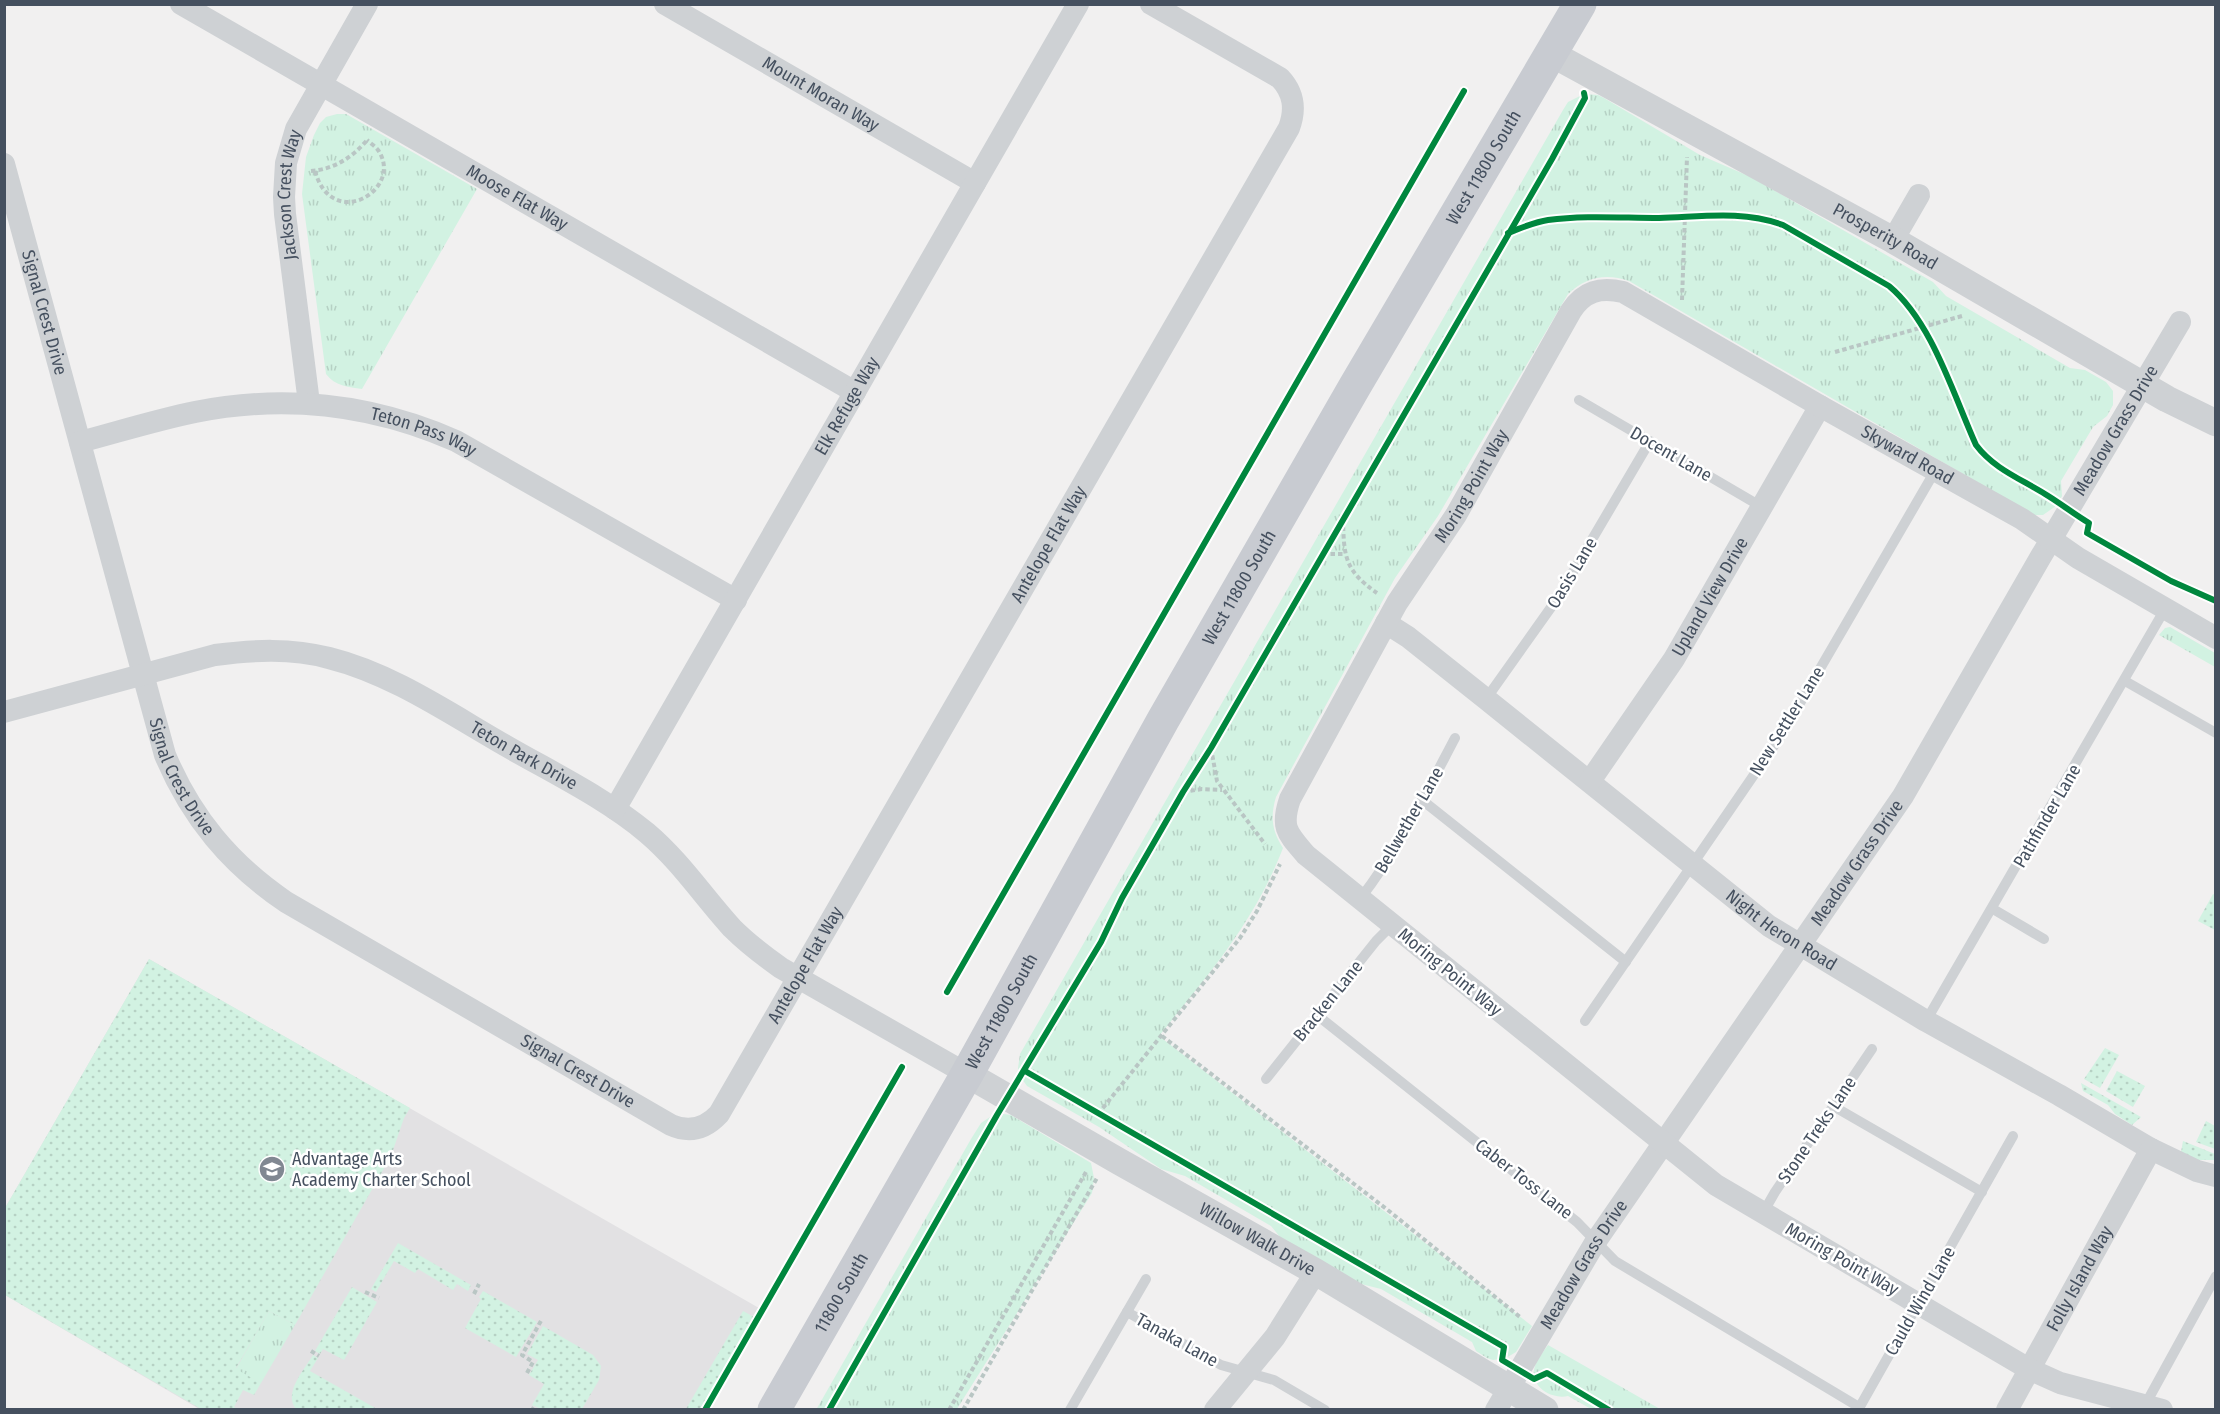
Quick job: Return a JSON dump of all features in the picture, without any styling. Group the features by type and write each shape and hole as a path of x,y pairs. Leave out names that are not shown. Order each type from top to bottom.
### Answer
{"main road":[{"name":"West 11800 South","path":"908,1176 967,1074 1162,720 1580,4"},
{"name":"11800 South","path":"774,1410 908,1176"}],"street":[{"name":"Moose Flat Way","path":"181,4 855,392"},
{"name":"Jackson Crest Way","path":"309,403 285,214 284,180 290,146 296,129 367,4"},
{"name":"Mount Moran Way","path":"665,4 975,183"},
{"name":"Elk Refuge Way","path":"615,809 1078,4"},
{"name":"Antelope Flat Way","path":"698,1128 713,1121 719,1114 1292,119 1293,100 1280,78 1151,4"},
{"name":"Prosperity Road","path":"1552,54 1893,240 2144,386 2216,423"},
{"name":"Signal Crest Drive","path":"4,164 165,755 182,793 215,841 248,874 286,902 671,1125 680,1128 698,1128"},
{"path":"1893,240 1919,195"},
{"name":"Skyward Road","path":"1592,291 1602,289 1623,292 2022,519 2078,558 2216,638"},
{"name":"Moring Point Way","path":"1592,291 1576,303 1456,514 1397,603 1290,799 1285,813 1285,826 1306,855 1716,1185 2029,1369 2060,1383 2150,1408"},
{"name":"Meadow Grass Drive","path":"1502,1399 1596,1241 1903,796 2181,322"},
{"name":"Teton Pass Way","path":"80,442 195,412 257,403 309,403 377,413 421,426 456,441 736,600"},
{"name":"Upland View Drive","path":"1590,781 1674,659 1820,406"},
{"name":"Night Heron Road","path":"1386,623 1408,637 1769,926 1926,1021 2151,1149 2197,1171 2216,1176"},
{"name":"Teton Park Drive","path":"4,712 215,655 244,651 301,653 336,660 377,674 615,809 665,849 686,870 733,928 749,944 798,978 967,1074"},
{"name":"Willow Walk Drive","path":"967,1074 1316,1272 1502,1399 1545,1410"},
{"name":"Folly Island Way","path":"2007,1410 2151,1149"},
{"path":"1215,1410 1286,1322 1316,1272"}],"lane":[{"name":"Docent Lane","path":"1579,400 1762,507"},
{"name":"Oasis Lane","path":"1486,699 1557,599 1650,441"},
{"name":"New Settler Lane","path":"1585,1021 1782,734 1935,471"},
{"name":"Pathfinder Lane","path":"1926,1021 2165,609"},
{"path":"2125,681 2216,733"},
{"name":"Bellwether Lane","path":"1360,899 1422,800 1455,738"},
{"path":"1422,800 1626,962"},
{"path":"1993,909 2044,939"},
{"name":"Bracken Lane","path":"1266,1079 1392,925"},
{"name":"Caber Toss Lane","path":"1317,1015 1577,1222 1615,1262 1858,1408"},
{"name":"Stone Treks Lane","path":"1763,1213 1872,1049"},
{"path":"1833,1106 1982,1192"},
{"name":"Cauld Wind Lane","path":"1858,1408 2013,1136"},
{"path":"2150,1408 2211,1295 2216,1276"},
{"path":"1071,1410 1146,1279"},
{"name":"Tanaka Lane","path":"1127,1312 1221,1365 1274,1380 1325,1410"}],"path":[{"path":"369,138 378,150 382,163 382,177 376,189 355,202 334,199 321,186 313,171 347,159 369,138"},
{"path":"1682,300 1687,157"},
{"path":"1674,217 1696,217"},
{"path":"1835,352 1925,330 1962,316"},
{"path":"1918,319 1925,330"},
{"path":"1338,528 1349,509"},
{"path":"1343,519 1344,554 1358,578 1377,593"},
{"path":"1317,565 1328,546"},
{"path":"1323,554 1344,554"},
{"path":"1205,757 1217,738"},
{"path":"1211,748 1213,770 1222,790 1265,844"},
{"path":"1178,801 1189,783"},
{"path":"1183,792 1202,789 1222,790"},
{"path":"1098,1114 1240,938 1257,911 1280,864"},
{"path":"1162,1036 1389,1211 1520,1317"},
{"path":"1089,1108 1108,1119"},
{"path":"950,1410 1086,1172"},
{"path":"963,1410 1097,1178"},
{"path":"474,1294 479,1284"},
{"path":"365,1292 379,1298"},
{"path":"526,1373 533,1362 522,1355 542,1320"},
{"path":"311,1351 319,1356"}],"shaded area":[{"name":"Advantage Arts Academy Charter School","path":"149,959 759,1308 701,1409 201,1410 5,1295 5,1208"}],"green space":[{"path":"1584,94 1598,95 1700,155 1751,177 1933,282 1946,296 2070,368 2085,370 2106,382 2113,391 2113,405 2107,416 2093,427 2061,481 2062,496 2056,506 2043,515 2034,515 1629,281 1612,277 1597,278 1589,280 1568,294 1438,516 1395,578 1276,797 1273,824 1276,836 1283,848 1258,900 1229,947 1159,1036 1532,1326 1516,1352 1506,1358 1493,1360 1476,1351 1472,1342 1381,1289 1361,1284 1280,1237 1271,1226 1185,1176 1161,1169 1099,1127 1027,1086 1019,1075 1018,1068 1020,1054 1563,110 1568,102"},
{"path":"346,114 477,189 362,389 347,387 326,374 302,194 306,157 314,135 326,117"},
{"path":"2170,627 2215,653 2215,667 2159,635 2165,628"},
{"path":"2213,894 2215,895 2215,930 2198,921"},
{"path":"149,959 410,1108 404,1118 391,1156 295,1325 269,1311 236,1368 261,1383 254,1395 243,1390 234,1407 238,1409 201,1409 5,1295 5,1208"},
{"path":"2105,1048 2119,1055 2100,1088 2084,1079"},
{"path":"2117,1071 2145,1086 2133,1107 2106,1091"},
{"path":"2081,1083 2141,1117 2132,1125 2115,1114 2108,1105 2083,1091"},
{"path":"996,1113 1011,1115 1091,1163 1094,1178 1092,1193 957,1409 816,1410 971,1139 981,1123"},
{"path":"2206,1121 2215,1126 2215,1149 2196,1142"},
{"path":"2183,1141 2215,1154 2215,1160 2198,1160 2181,1152"},
{"path":"398,1243 471,1285 468,1291 457,1284 453,1290 418,1269 415,1273 394,1261 376,1292 371,1289"},
{"path":"352,1287 377,1302 344,1360 323,1349 320,1354 315,1351"},
{"path":"483,1291 537,1322 516,1357 465,1328"},
{"path":"269,1311 295,1325 261,1383 236,1369"},
{"path":"743,1311 754,1317 701,1409 686,1409"},
{"path":"543,1326 593,1355 601,1366 599,1380 582,1409 541,1409 532,1405 544,1384 529,1375 538,1360 527,1354"},
{"path":"1548,1345 1660,1409 1591,1409 1568,1396 1549,1394 1538,1385 1534,1373 1537,1361"},
{"path":"313,1355 318,1358 310,1371 377,1409 297,1410 293,1404 293,1390"}],"cycle path":[{"path":"947,992 1464,91"},
{"path":"829,1410 997,1115 1101,942 1122,898 1183,792 1211,748 1552,159 1585,98 1584,93"},
{"path":"1508,233 1543,221 1589,217 1737,216 1768,220 1783,225 1889,286 1904,301 1918,319 1940,360 1976,445 1991,461 2089,523 2087,533 2171,581 2216,601"},
{"path":"705,1410 902,1067"},
{"path":"1025,1071 1504,1347 1502,1360 1534,1379 1547,1373 1609,1410"}],"place":[{"name":"Advantage Arts Academy Charter School","path":"272,1169"}]}
